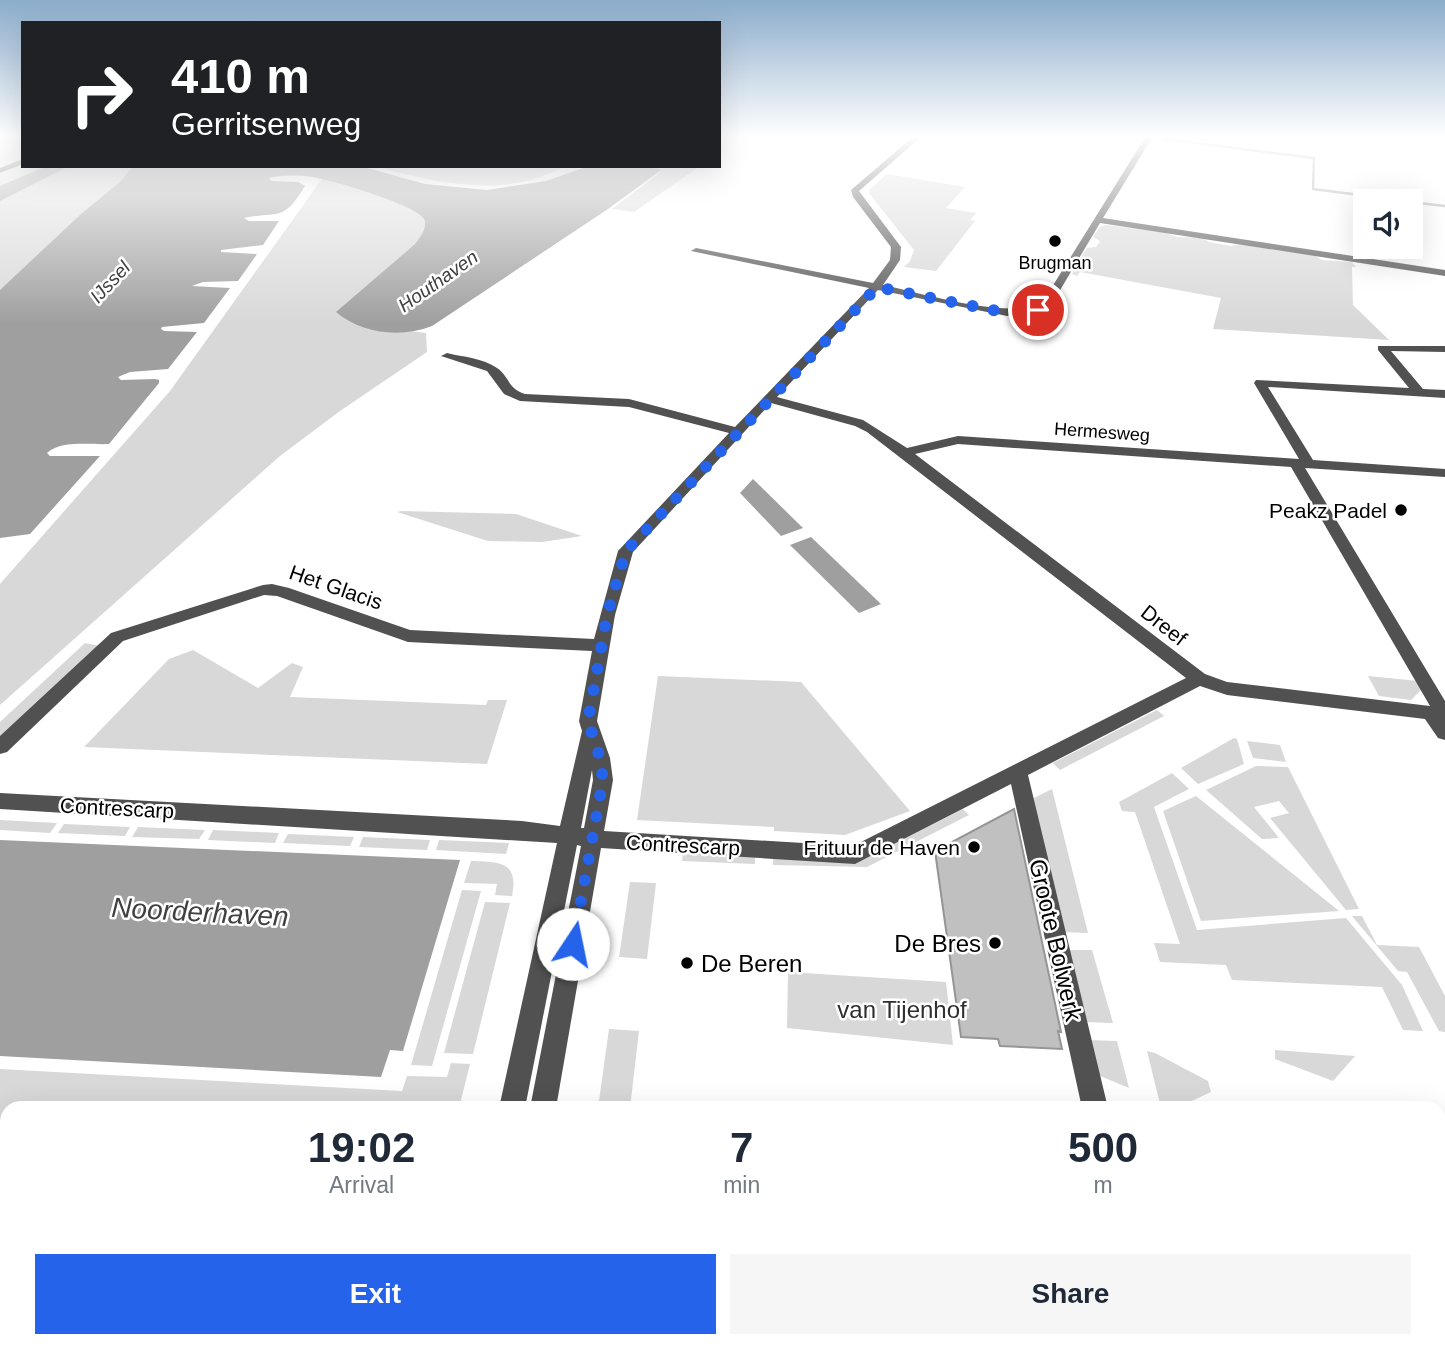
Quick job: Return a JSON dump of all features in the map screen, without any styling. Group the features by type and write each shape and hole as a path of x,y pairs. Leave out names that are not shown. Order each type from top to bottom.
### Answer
{"street":[{"path":"544,1101 603,780 600,758 588,721 613,591 626,551 877,287 898,254 896,247 859,199"},
{"path":"696,251 1007,313 1032,312 1046,305 1111,199"},
{"path":"1098,220 1445,273"},
{"path":"1419,393 1382,348 1445,349"},
{"path":"447,356 491,369 500,377 507,392 524,398 629,403 738,432"},
{"path":"1445,394 1260,383 1440,714 1445,733"},
{"path":"769,400 859,423 905,453"},
{"name":"Hermesweg","path":"905,453 958,440 1445,473"},
{"name":"Dreef","path":"905,453 1199,679 1252,691 1440,714"},
{"name":"Het Glacis","path":"0,747 117,637 263,590 284,592 408,636 602,645"},
{"name":"Contrescarp","path":"0,801 855,855 1199,679"},
{"path":"513,1101 590,733"},
{"name":"Groote Bolwerk","path":"1018,772 1093,1101"}],"green space":[{"path":"0,199 121,199 57,256 26,268 0,290"},
{"path":"308,199 389,199 407,206 424,219 424,229 415,244 337,312 393,332 426,333 427,352 280,456 0,705 0,584 170,391"},
{"path":"625,199 653,199 634,212 612,209"},
{"path":"874,199 954,199 946,208 976,213 970,220 975,221 936,271 904,267 910,261 914,250"},
{"path":"1106,225 1164,232 1177,237 1202,238 1231,246 1240,244 1314,255 1322,260 1352,262 1356,267 1352,267 1353,305 1389,340 1213,329 1221,298 1080,272 1077,276 1072,274 1075,268 1084,268 1085,265 1078,262 1087,248 1096,247 1100,241 1093,237 1100,227"},
{"path":"397,512 516,514 582,536 542,542 488,541"},
{"path":"85,643 100,646 0,738 0,722"},
{"path":"193,650 258,688 292,663 303,667 290,697 486,705 488,700 507,700 487,764 84,747 169,659"},
{"path":"658,676 801,682 910,811 845,835 774,831 774,827 637,820"},
{"path":"1368,676 1418,681 1422,689 1411,700 1379,696"},
{"path":"1157,710 1164,716 1060,770 1053,763"},
{"path":"1234,738 1237,739 1244,764 1198,784 1181,768"},
{"path":"1247,741 1280,745 1286,762 1253,758"},
{"path":"1256,766 1288,767 1359,909 1346,910 1270,818 1289,813 1279,801 1254,807 1279,838 1262,839 1206,790"},
{"path":"1172,773 1189,789 1154,807 1197,930 1346,918 1402,985 1423,1031 1403,1030 1382,987 1232,980 1226,965 1160,962 1154,943 1180,944 1135,812 1122,811 1119,802"},
{"path":"1052,789 1088,933 1061,932 1030,800"},
{"path":"1196,796 1339,911 1201,921 1163,811"},
{"path":"963,809 969,815 867,867 773,865 773,857 863,860"},
{"path":"0,820 57,823 50,833 0,830"},
{"path":"64,824 130,827 125,836 58,833"},
{"path":"138,827 205,830 199,839 132,837"},
{"path":"213,830 279,833 275,843 208,840"},
{"path":"288,834 354,837 350,846 283,843"},
{"path":"363,837 430,840 427,850 359,847"},
{"path":"439,840 509,843 506,854 436,850"},
{"path":"683,853 755,856 755,864 682,861"},
{"path":"471,861 505,866 512,876 512,896 495,895 497,884 464,883"},
{"path":"630,882 656,883 647,959 619,957"},
{"path":"462,890 481,891 432,1066 411,1065"},
{"path":"485,902 510,903 473,1054 444,1053"},
{"path":"1352,916 1362,916 1377,945 1419,947 1445,996 1445,1032 1439,1031 1407,972 1398,971"},
{"path":"1064,950 1092,950 1113,1023 1083,1022"},
{"name":"van Tijenhof","path":"788,972 946,982 953,1045 787,1028"},
{"path":"609,1029 639,1031 631,1101 599,1101"},
{"path":"1086,1040 1117,1041 1129,1088 1093,1073"},
{"path":"1275,1050 1355,1056 1333,1081 1275,1059"},
{"path":"1147,1051 1208,1081 1211,1092 1192,1101 1159,1101"},
{"path":"451,1063 470,1064 461,1101 0,1101 0,1069 402,1091 407,1076 447,1077"}],"water":[{"name":"IJssel","path":"99,199 296,199 280,213 244,218 249,221 279,221 263,245 221,250 257,254 238,281 203,282 192,286 230,288 204,323 162,327 164,331 197,332 168,369 130,372 118,377 121,380 155,379 159,380 159,383 109,444 60,446 47,453 50,456 100,456 30,534 0,538 0,290"},
{"name":"Houthaven","path":"386,199 622,199 432,326 395,333 358,325 336,312 415,244 424,229 424,219 418,213"},
{"path":"753,479 803,528 781,536 740,493"},
{"path":"811,537 881,604 859,613 790,545"},
{"name":"Noorderhaven","path":"0,840 460,860 403,1051 390,1050 381,1077 0,1056"}],"building":[{"name":"De Bres","path":"1014,809 1061,1032 1058,1031 1062,1049 1000,1046 998,1039 961,1037 935,851"}],"waterway":[{"path":"1423,203 1445,206"}],"place":[{"name":"Brugman","path":"1055,241"},
{"name":"Peakz Padel","path":"1401,510"},
{"name":"Frituur de Haven","path":"974,847"},
{"name":"De Bres","path":"995,943"},
{"name":"De Beren","path":"687,963"}],"route":[{"path":"573,944 603,780 600,758 588,721 607,615 626,551 877,287 1007,313 1038,310"}]}
